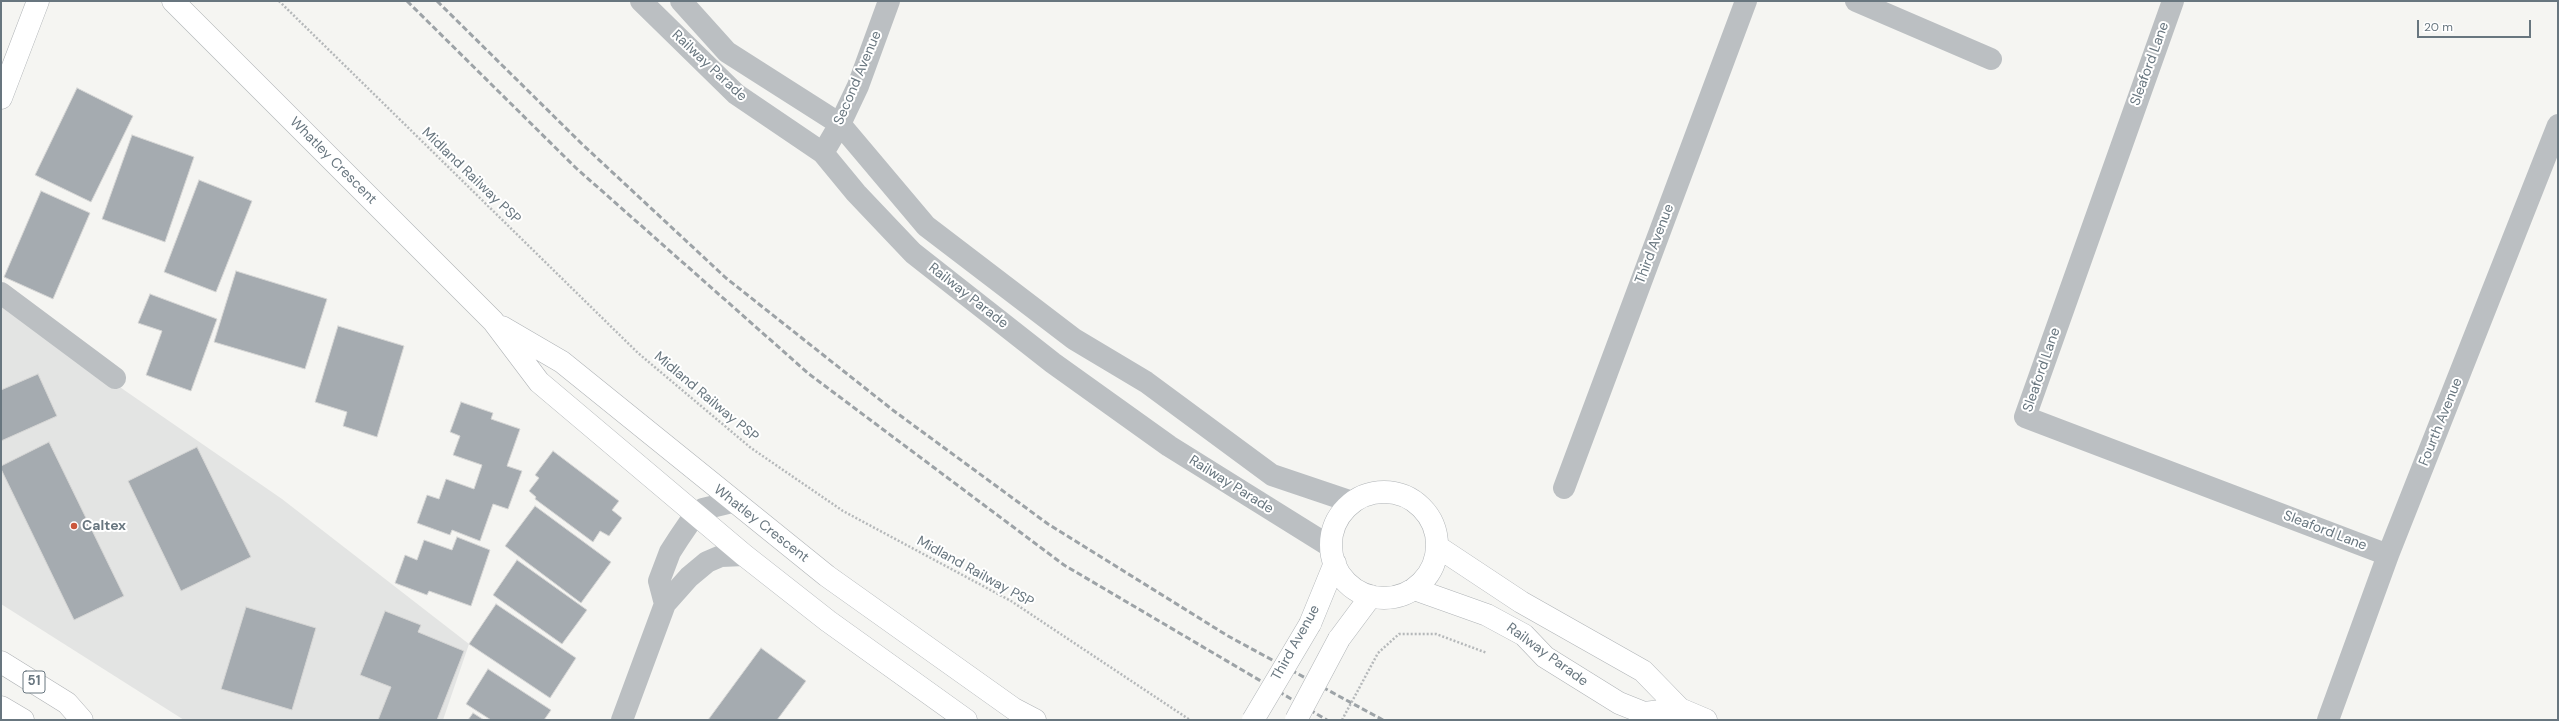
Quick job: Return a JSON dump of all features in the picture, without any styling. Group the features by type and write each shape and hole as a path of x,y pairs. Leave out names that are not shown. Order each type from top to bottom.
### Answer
{"main road":[{"path":"1,98 38,1"},
{"name":"Whatley Crescent","path":"173,1 493,321 539,382 694,516 828,621 966,720"},
{"name":"Whatley Crescent","path":"493,321 562,362 732,502 827,576 1014,709 1035,720"},
{"path":"1384,491 1406,496 1416,502 1428,514 1436,530 1438,547 1434,563 1426,578 1414,589 1400,596 1386,598 1371,596 1356,589 1343,578 1333,555 1333,530 1340,514 1352,502 1367,494 1384,491"},
{"name":"Railway Parade","path":"1438,547 1521,602 1643,671 1680,708 1706,720"},
{"name":"Third Avenue","path":"1253,720 1310,624 1333,555"},
{"name":"Railway Parade","path":"1414,589 1487,615 1518,632 1545,657 1619,703 1644,713 1680,708"},
{"path":"1296,720 1339,639 1371,596"},
{"name":"51","path":"1,662 67,703 82,720"},
{"path":"1,707 23,720"}],"street":[{"name":"Railway Parade","path":"642,1 736,94 823,153 856,193 913,253 1053,363 1169,446 1333,555"},
{"name":"Railway Parade","path":"681,1 727,52 840,124 926,226 1074,339 1146,382 1272,475 1352,502"},
{"name":"Second Avenue","path":"823,153 840,124 858,86 889,1"},
{"name":"Third Avenue","path":"1564,488 1746,1"},
{"path":"1856,1 1991,59"},
{"name":"Sleaford Lane","path":"2173,1 2025,417 2388,555"},
{"name":"Fourth Avenue","path":"2328,720 2388,555 2558,125"},
{"path":"1,293 115,378"},
{"path":"665,604 659,581 670,552 694,516 713,505 732,502"},
{"path":"622,720 665,604 689,576 707,562 721,556 744,555"}],"path":[{"name":"Midland Railway PSP","path":"279,1 638,353 751,448 843,511 1011,601 1190,720"},
{"path":"1342,720 1378,653 1399,634 1436,634 1489,654"}],"shaded area":[{"path":"1,305 282,499 469,644 443,720 184,720 1,604"}],"building":[{"path":"77,88 133,116 91,202 35,175"},
{"path":"132,135 194,157 165,242 102,219"},
{"path":"199,180 252,201 216,292 164,272"},
{"path":"41,191 90,213 53,299 4,277"},
{"path":"236,271 327,299 305,369 214,342"},
{"path":"150,294 217,319 191,391 146,375 162,331 138,323"},
{"path":"338,326 404,346 377,437 343,426 347,412 315,402"},
{"path":"38,374 57,416 1,441 1,390"},
{"path":"461,402 493,413 491,419 520,429 507,466 522,471 508,509 493,504 480,541 452,530 450,535 417,523 427,495 439,499 446,479 474,489 482,465 453,455 460,436 450,432"},
{"path":"49,442 124,596 74,620 1,469 1,466"},
{"path":"197,447 251,557 181,591 128,481"},
{"path":"553,451 619,501 612,510 622,518 609,536 600,531 593,542 535,499 536,497 529,491 539,478 535,475"},
{"path":"535,506 611,562 581,603 505,546"},
{"path":"457,537 490,550 471,606 429,591 427,595 395,583 405,555 417,560 424,540 452,550"},
{"path":"517,560 587,610 562,644 493,595"},
{"path":"496,604 576,658 550,698 469,644"},
{"path":"246,607 316,628 292,710 221,689"},
{"path":"385,611 421,625 418,632 464,651 437,720 378,720 391,687 360,675"},
{"path":"761,648 806,681 777,720 708,720"},
{"path":"488,669 551,710 544,720 491,720 466,704"},
{"path":"473,713 484,720 468,720"}],"railway":[{"path":"407,1 576,168 809,374 1064,565 1327,720"},
{"path":"437,1 582,144 726,278 894,411 1048,524 1228,636 1383,720"}],"place":[{"name":"Caltex","path":"74,526"}]}
